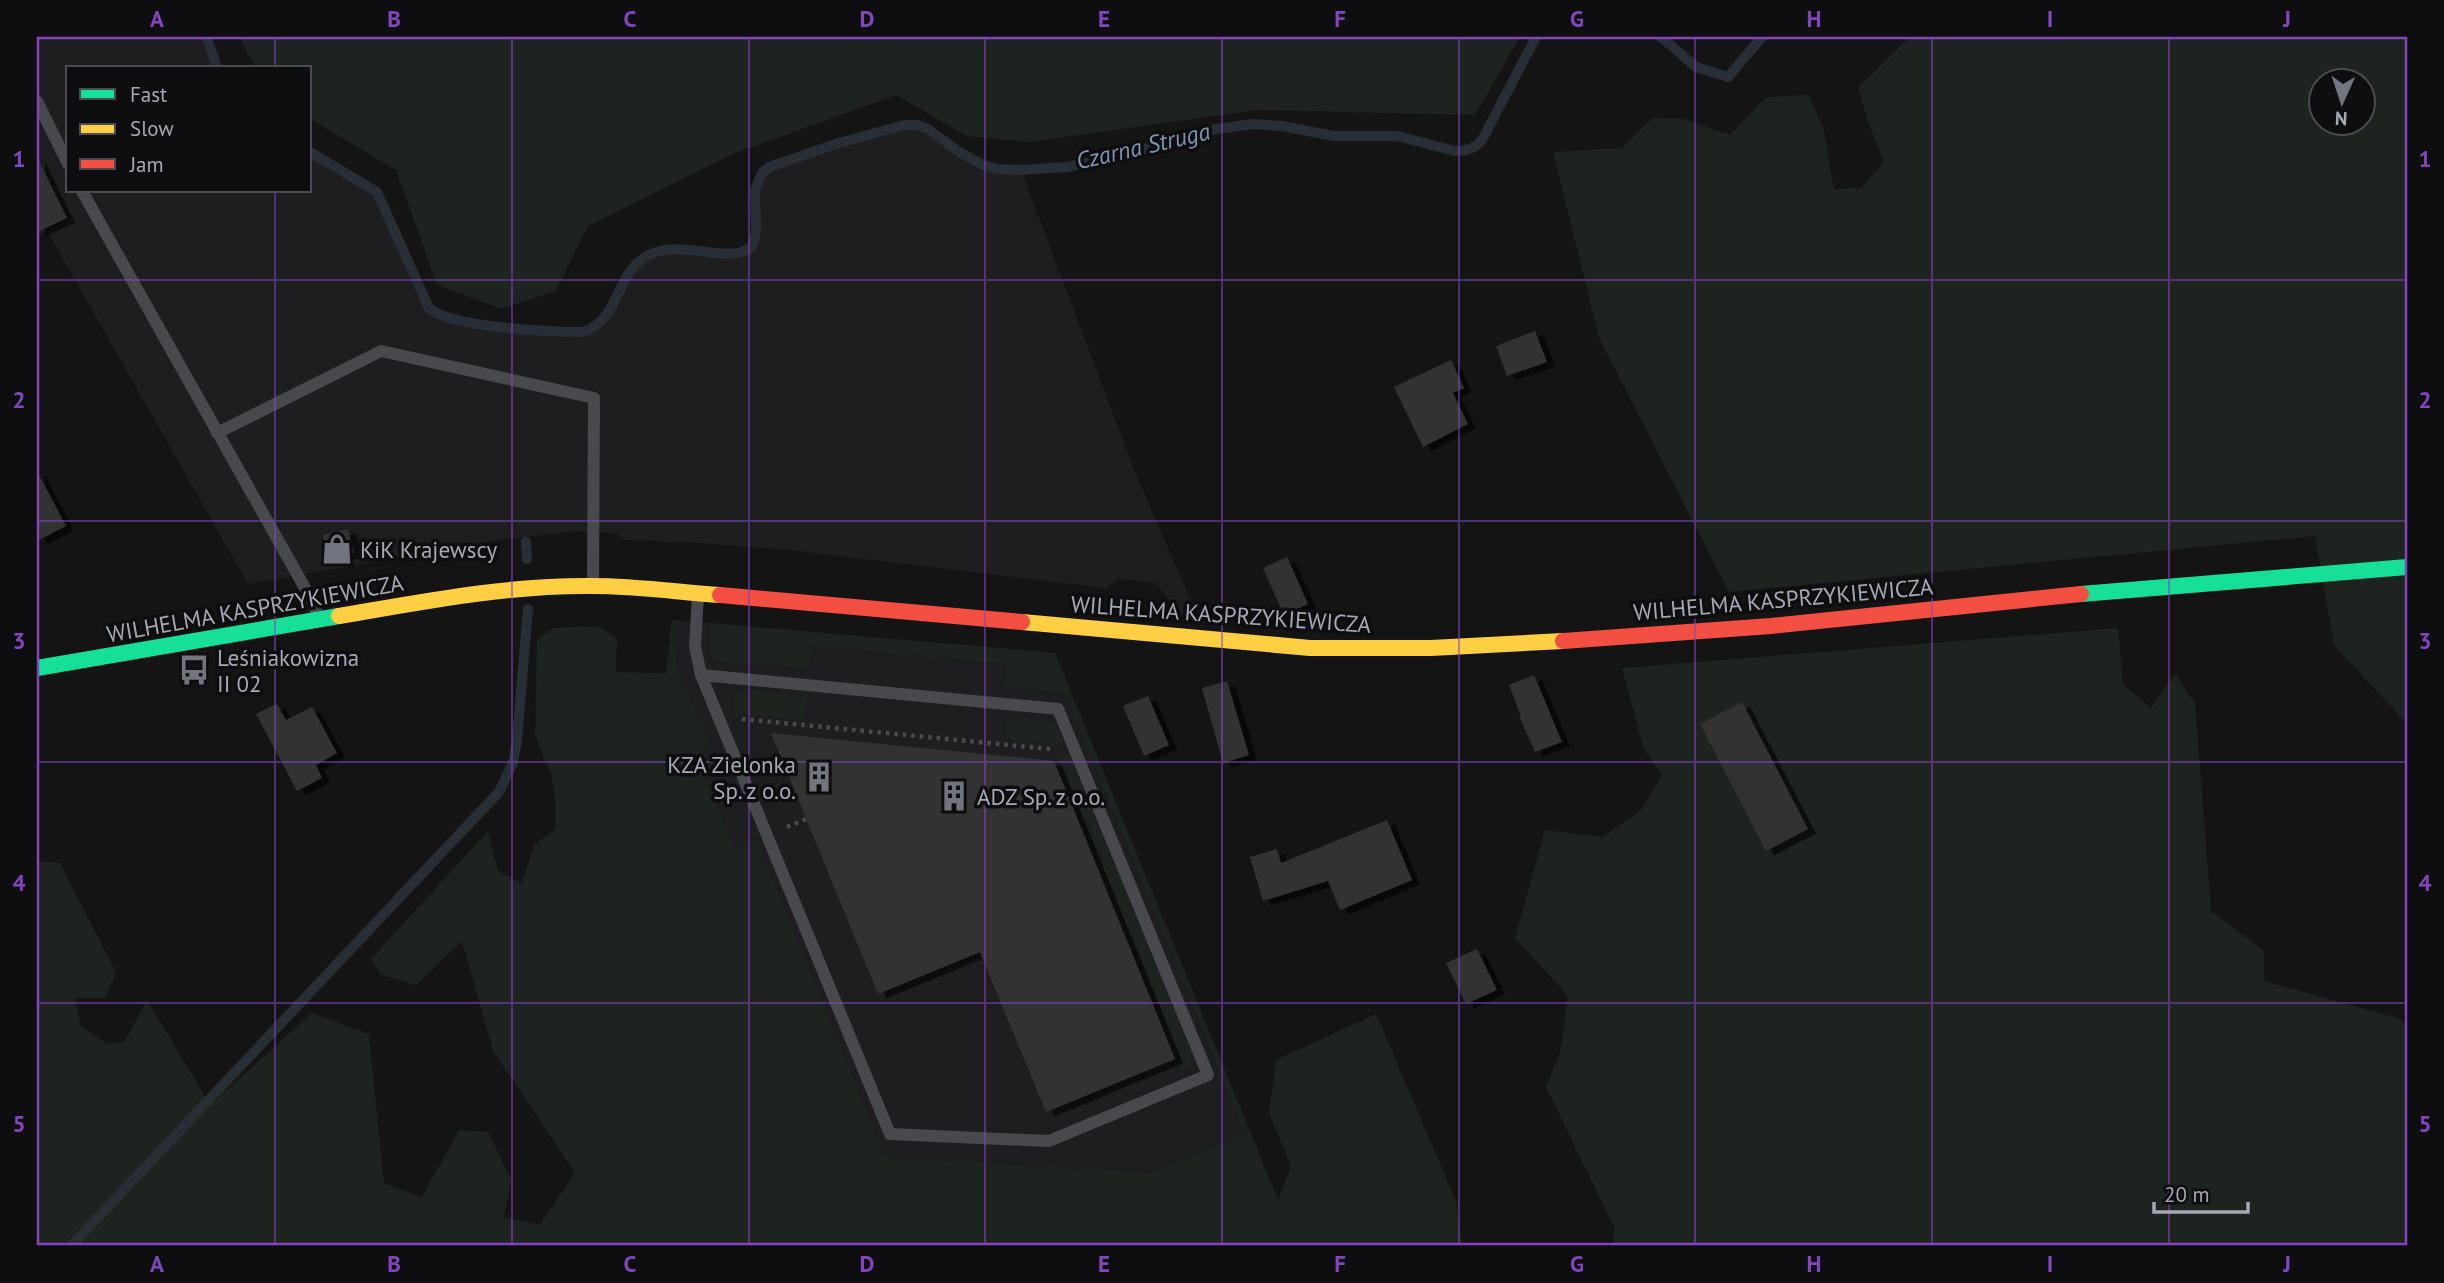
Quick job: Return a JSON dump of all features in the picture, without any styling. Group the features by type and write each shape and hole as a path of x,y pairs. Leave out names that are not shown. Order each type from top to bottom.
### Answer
{"street":[{"name":"WILHELMA KASPRZYKIEWICZA","path":"37,668 447,598 525,589 593,586 852,605 1310,648 1431,648 1771,626 2013,600 2407,567"}],"lane":[{"path":"37,101 66,160"},
{"path":"83,192 310,597 320,620"},
{"path":"218,433 381,351 594,398 593,586"},
{"path":"698,593 695,646 701,675 890,1134 1049,1141 1208,1075 1058,709 701,675"}],"path":[{"path":"718,717 1075,752"}],"shaded area":[{"path":"37,37 207,37 216,66 66,66 66,192 312,192 312,153 377,192 429,308 444,316 480,324 574,332 595,328 613,308 628,274 647,256 670,249 730,254 741,253 752,247 756,232 755,190 762,173 769,167 892,127 917,125 928,129 958,152 983,165 1021,170 1135,472 1197,615 1178,613 1156,583 1119,579 1106,588 789,550 625,540 617,534 578,531 507,539 248,584 47,231 37,236"},
{"path":"239,37 1520,37 1475,115 1257,110 1029,142 967,136 896,95 733,154 588,226 556,291 502,309 437,285 396,170 312,120 312,66 255,66"},
{"path":"1910,37 2407,37 2407,724 2334,645 2315,536 1729,592 1599,338 1553,152 1621,148 1653,118 1684,119 1730,135 1766,97 1809,95 1824,131 1834,189 1861,188 1884,162 1858,87"},
{"path":"672,620 1055,653 1279,1202 874,1182 657,785"},
{"path":"672,620 677,621 676,663 711,748 696,755 735,848 757,840 885,1157 1152,1173 1245,1134 1065,693 1004,687 1006,664 813,646 810,669 721,661 711,653 711,623 1055,653 1278,1201 1291,1166 1269,1113 1276,1060 1376,1014 1456,1201 1462,1246 37,1246 37,861 60,863 116,972 105,998 75,998 81,1026 107,1044 125,1041 147,1000 210,1105 312,1013 369,1034 384,1183 422,1197 459,1130 488,1132 511,1179 504,1217 540,1225 575,1173 493,1051 462,941 416,985 380,974 371,959 488,831 498,871 522,883 535,844 555,830 555,797 551,773 535,736 537,640 553,628 597,626 617,638 616,672 666,673"},
{"path":"2118,628 2123,684 2151,708 2175,674 2195,704 2211,911 2264,951 2264,981 2397,1018 2407,1024 2407,1246 1613,1246 1615,1229 1546,1087 1560,1053 1568,996 1515,938 1545,830 1603,837 1641,810 1662,775 1644,750 1622,668"},
{"path":"749,690 807,696 804,720 736,714 736,698"},
{"path":"1007,717 1044,720 1055,724 1066,747 1005,740"},
{"path":"1055,753 1069,755 1191,1051 1191,1060 1186,1068 1182,1069 1177,1056 1179,1055 1102,866 1105,864 1088,822 1084,823"}],"building":[{"path":"37,157 67,218 37,232"},
{"path":"1535,331 1547,362 1507,376 1496,346"},
{"path":"1451,360 1464,388 1453,393 1468,424 1423,447 1394,387"},
{"path":"37,471 66,526 37,541"},
{"path":"348,529 354,553 328,559 323,535"},
{"path":"1287,557 1308,604 1284,615 1263,568"},
{"path":"1534,675 1562,742 1535,752 1509,685"},
{"path":"1227,681 1249,755 1223,763 1202,688"},
{"path":"1148,696 1169,745 1144,756 1123,706"},
{"path":"1742,702 1808,829 1766,851 1700,724"},
{"path":"277,704 286,720 312,707 337,753 316,765 322,778 297,791 256,714"},
{"path":"771,733 1054,761 1175,1059 1046,1112 980,952 878,994"},
{"path":"1387,820 1412,880 1340,910 1328,881 1263,901 1250,857 1277,849 1281,863"},
{"path":"1477,949 1497,990 1466,1004 1446,963"}],"waterway":[{"name":"Czarna Struga","path":"207,37 216,66"},
{"name":"Czarna Struga","path":"312,153 377,192 429,308 441,315 479,324 527,330 584,332 605,316 629,274 636,264 647,256 674,249 729,254 752,247 756,232 755,190 762,173 769,167 839,143 904,125 917,125 928,129 983,165 1021,170 1066,167 1117,157 1210,130 1253,124 1282,126 1334,136 1397,136 1463,151 1482,140 1536,37"},
{"name":"Czarna Struga","path":"1661,37 1696,67 1728,77 1762,37"},
{"path":"526,542 527,559"},
{"path":"71,1246 499,792 513,763 517,740 528,609"}],"traffic: fast":[{"path":"2081,594 2407,567"},
{"path":"37,668 339,616"}],"traffic: slow":[{"path":"339,616 465,595 560,586 624,587 720,595"},
{"path":"1022,622 1310,648 1431,648 1563,641"}],"traffic: jam":[{"path":"1563,641 1771,626 2081,594"},
{"path":"720,595 1022,622"}],"place":[{"name":"KiK Krajewscy","path":"337,549"},
{"name":"Leśniakowizna II 02","path":"194,670"},
{"name":"KZA Zielonka Sp. z o.o.","path":"819,777"},
{"name":"ADZ Sp. z o.o.","path":"954,796"}]}
